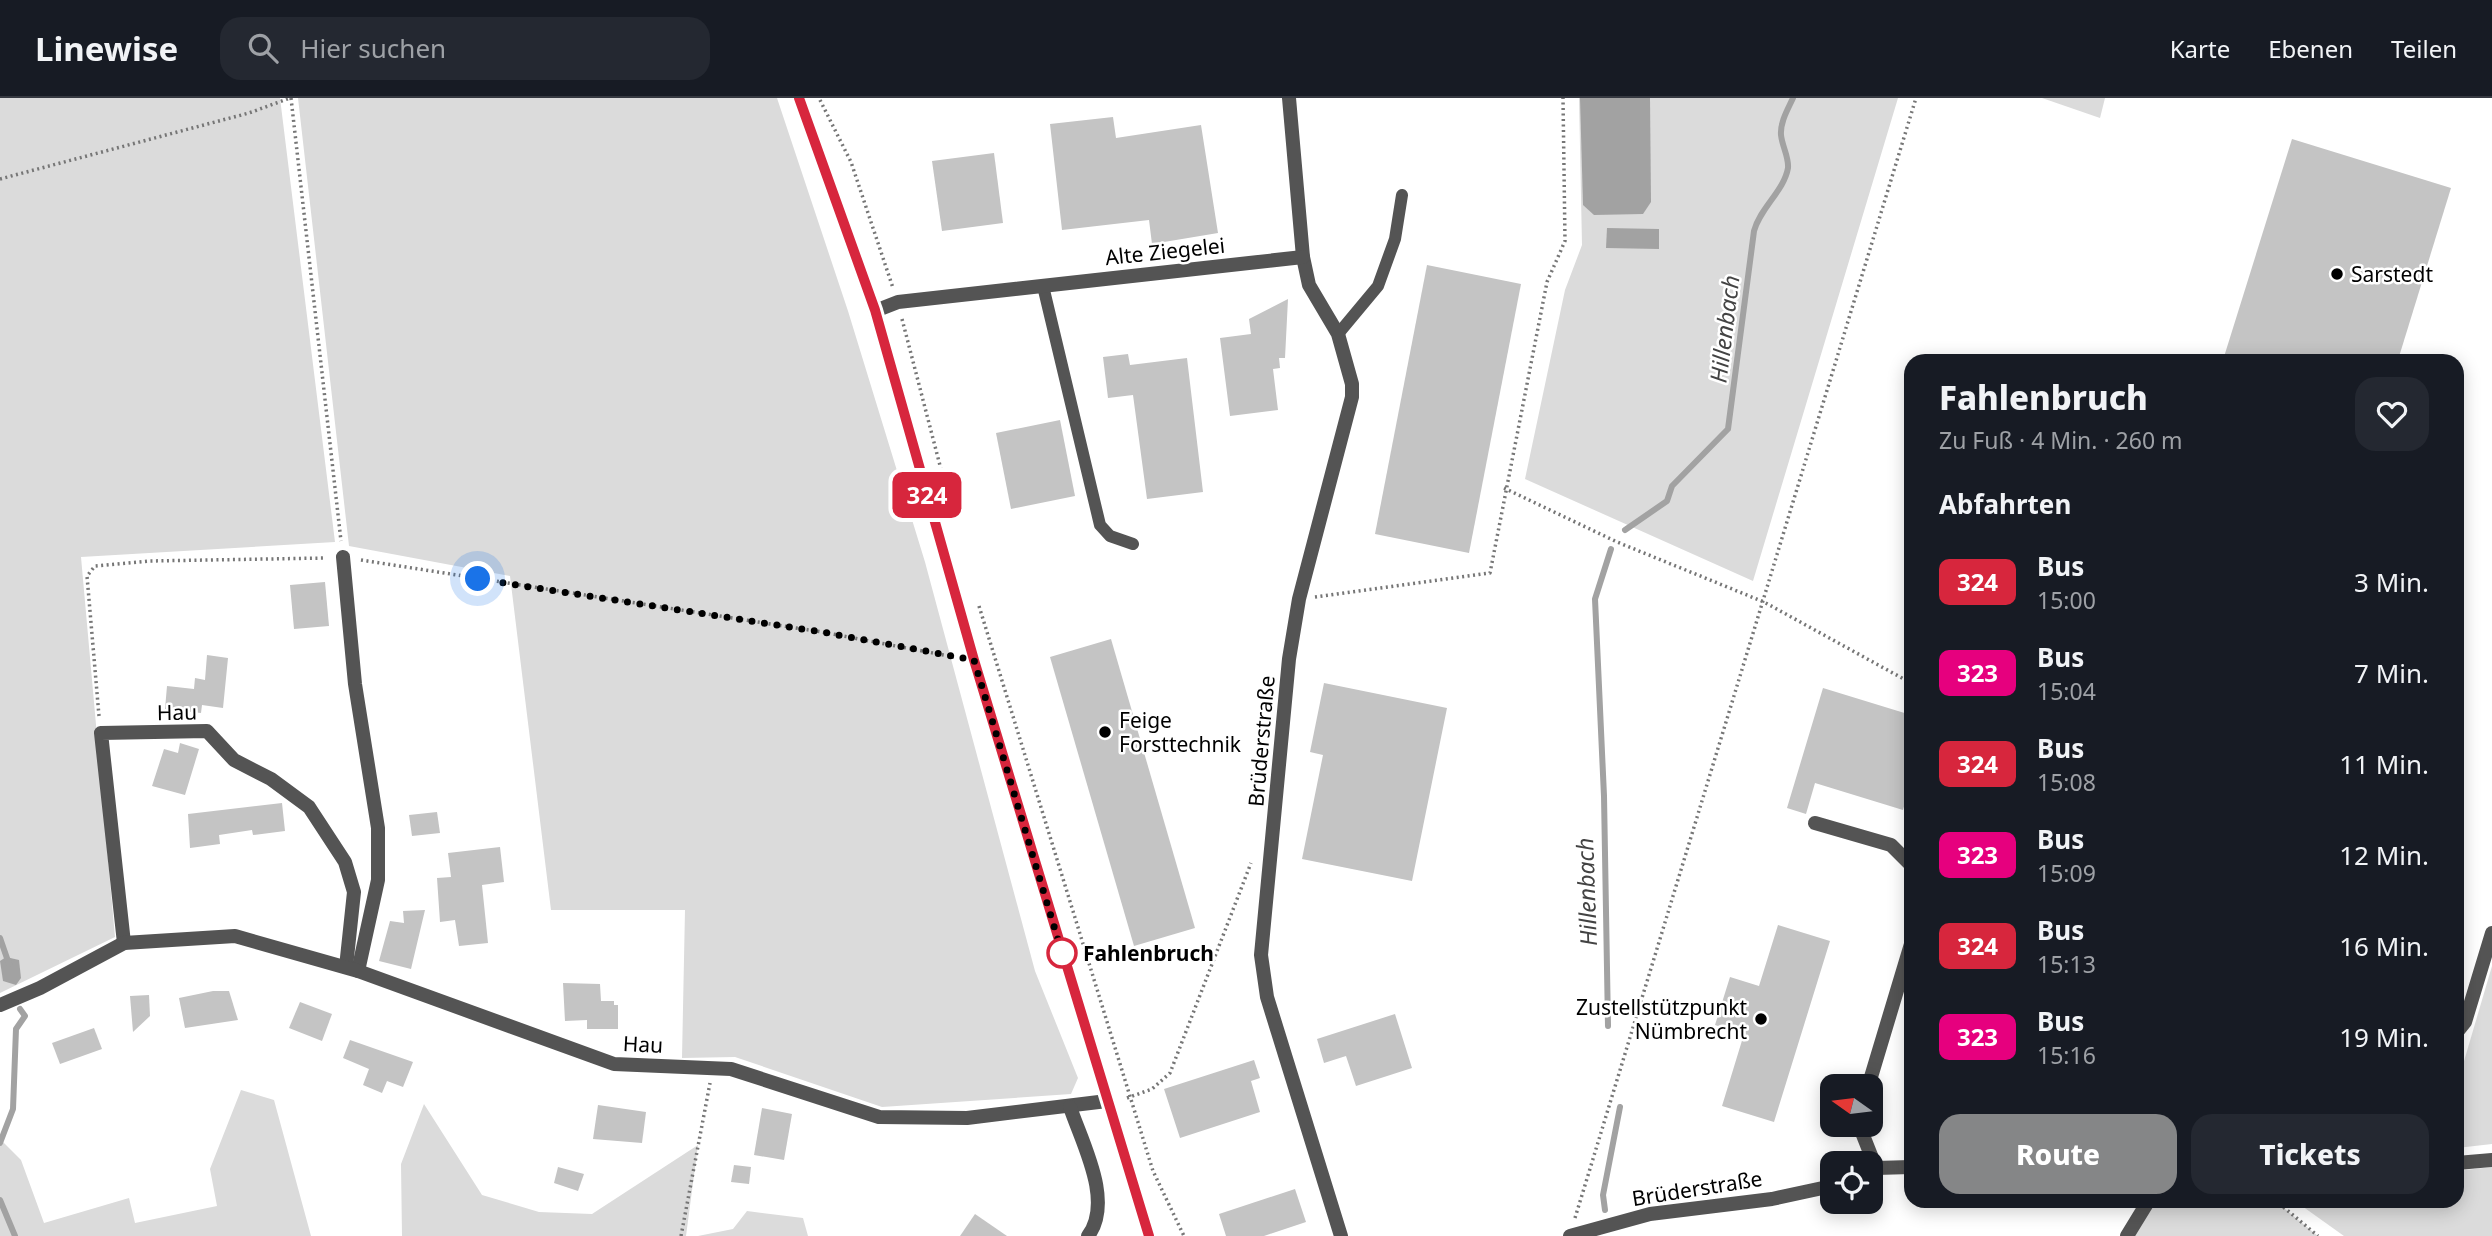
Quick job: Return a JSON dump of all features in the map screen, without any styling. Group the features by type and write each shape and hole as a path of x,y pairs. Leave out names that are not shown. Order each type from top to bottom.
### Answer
{"main road":[{"path":"799,98 875,310 974,660 1149,1236"}],"street":[{"path":"1289,98 1303,257"},
{"name":"Alte Ziegelei","path":"875,310 898,302 1303,257"},
{"name":"Brüderstraße","path":"1303,257 1309,285 1338,334 1352,384 1352,397 1299,599 1289,659 1261,955 1267,998 1341,1236"},
{"path":"343,557 355,684 378,828 379,880 352,969"},
{"name":"Hau","path":"101,733 207,731 234,760 271,779 309,807 345,862 354,892 352,969"},
{"path":"101,733 124,943"},
{"path":"1815,823 1891,845 1904,858"},
{"path":"2464,1023 2492,933"},
{"name":"Hau","path":"0,1005 40,989 124,943 235,936 352,969 614,1064 731,1069 879,1116 967,1118 1070,1107"},
{"path":"1872,1074 1904,967"},
{"path":"1088,1236 1093,1229 1099,1196 1070,1107 1107,1101"},
{"path":"2464,1162 2492,1160"},
{"path":"1883,1168 1904,1167"},
{"name":"Brüderstraße","path":"1570,1236 1650,1214 1772,1199 1820,1189"},
{"path":"2127,1236 2144,1208"}],"lane":[{"path":"1338,334 1378,286 1395,239 1402,195"},
{"path":"1043,286 1100,524 1110,536 1133,544"}],"path":[{"path":"0,179 248,113 291,98 343,557"},
{"path":"819,98 851,162 898,302 945,488"},
{"path":"1299,599 1490,573 1504,488 1547,282 1565,241 1563,98"},
{"path":"1570,1236 1916,98"},
{"path":"1504,488 1617,542 1764,602 1904,679"},
{"path":"101,733 87,576 95,566 150,561 343,557 822,632 974,660"},
{"path":"979,605 1129,1098 1153,1171 1184,1236"},
{"path":"1107,1101 1129,1098 1152,1089 1170,1073 1255,852 1274,830"},
{"path":"681,1236 713,1068"},
{"path":"2285,1208 2318,1236"}],"shaded area":[{"path":"0,98 280,98 335,542 81,557 115,937 0,993"},
{"path":"298,98 777,98 848,311 925,562 1035,971 1078,1078 1071,1094 882,1107 735,1057 682,1058 685,910 551,910 510,576 349,546"},
{"path":"1579,98 1898,98 1753,581 1525,479 1565,290 1582,245"},
{"path":"1580,98 1650,98 1651,202 1643,214 1594,215 1583,205"},
{"path":"2042,98 2105,98 2100,118"},
{"path":"1607,228 1659,229 1659,249 1606,248"},
{"path":"6,957 19,960 21,978 16,985 3,981 0,961"},
{"path":"2492,966 2492,1144 2464,1147 2464,1061"},
{"path":"241,1090 274,1100 311,1236 0,1236 0,1139 21,1160 44,1223 129,1198 135,1223 217,1206 210,1169"},
{"path":"424,1104 482,1195 539,1212 592,1214 698,1145 686,1236 402,1236 401,1164"},
{"path":"2492,1167 2492,1236 2344,1236 2305,1208 2464,1208 2464,1170"},
{"path":"2146,1208 2284,1208 2318,1236 2131,1236"},
{"path":"747,1211 803,1218 808,1236 698,1236 733,1229"}],"building":[{"path":"1113,117 1116,138 1201,125 1218,233 1152,244 1149,220 1062,230 1050,124"},
{"name":"Sarstedt","path":"2292,139 2451,188 2400,354 2225,354"},
{"path":"994,153 1003,223 942,231 932,161"},
{"path":"1427,265 1521,284 1469,553 1375,534"},
{"path":"1288,299 1285,358 1279,358 1280,368 1273,369 1278,410 1230,416 1220,338 1251,334 1249,319"},
{"path":"1128,354 1130,365 1187,358 1203,492 1147,499 1133,395 1108,398 1103,357"},
{"path":"1060,420 1075,496 1011,509 996,433"},
{"path":"325,582 329,626 294,629 290,585"},
{"name":"Feige Forsttechnik","path":"1111,639 1195,928 1134,946 1050,657"},
{"path":"207,655 228,658 223,708 202,705 201,713 165,709 167,686 194,689 195,678 205,680"},
{"path":"1324,683 1447,708 1412,881 1302,859 1323,755 1310,752"},
{"path":"1823,688 1904,713 1903,810 1815,783 1806,814 1787,808"},
{"path":"180,743 199,749 185,795 152,786 164,749 178,753"},
{"path":"282,803 285,831 253,835 252,830 219,835 220,844 190,848 188,814"},
{"path":"437,812 440,833 412,836 409,815"},
{"path":"500,847 504,882 482,885 488,943 459,946 455,920 440,922 437,878 451,877 448,853"},
{"path":"425,910 411,969 379,961 390,921 404,923 403,911"},
{"name":"Zustellstützpunkt Nümbrecht","path":"1778,925 1830,941 1774,1122 1722,1106 1744,1034 1715,1025 1730,977 1759,986"},
{"path":"563,983 600,984 601,1001 614,1001 614,1005 618,1005 618,1029 587,1029 587,1020 565,1021"},
{"path":"213,991 229,991 238,1020 185,1028 179,998"},
{"path":"149,995 150,1016 133,1032 130,996"},
{"path":"300,1002 332,1014 322,1041 289,1028"},
{"path":"1395,1014 1412,1068 1356,1086 1346,1056 1324,1063 1317,1039"},
{"path":"94,1028 102,1049 60,1064 52,1043"},
{"path":"350,1040 413,1062 403,1087 387,1081 382,1093 363,1085 369,1069 343,1058"},
{"path":"1254,1060 1260,1078 1251,1081 1260,1112 1180,1138 1164,1089"},
{"path":"598,1105 646,1112 642,1143 593,1139"},
{"path":"762,1108 792,1114 784,1160 754,1155"},
{"path":"734,1165 751,1167 749,1184 731,1182"},
{"path":"558,1167 584,1174 578,1191 554,1183"},
{"path":"1295,1189 1306,1222 1264,1236 1226,1236 1219,1214"},
{"path":"975,1214 1007,1236 960,1236"}],"waterway":[{"name":"Hillenbach","path":"1625,530 1667,501 1672,486 1728,429 1754,231 1786,176 1788,164 1781,130 1793,98"},
{"name":"Hillenbach","path":"1608,1026 1604,796 1595,599 1611,549"},
{"path":"0,938 9,964"},
{"path":"0,1143 13,1109 16,1029 25,1016 20,1009"},
{"name":"Hillenbach","path":"1605,1210 1603,1195 1620,1107"},
{"path":"0,1200 15,1236"}],"bus line":[{"name":"324","path":"799,98 875,310 974,660 1149,1236"}],"place":[{"name":"Sarstedt","path":"2337,274"},
{"name":"Feige Forsttechnik","path":"1105,732"},
{"name":"Fahlenbruch","path":"1062,953"},
{"name":"Zustellstützpunkt Nümbrecht","path":"1761,1019"}],"route":[{"path":"478,579 822,632 974,660 1062,953"}]}
